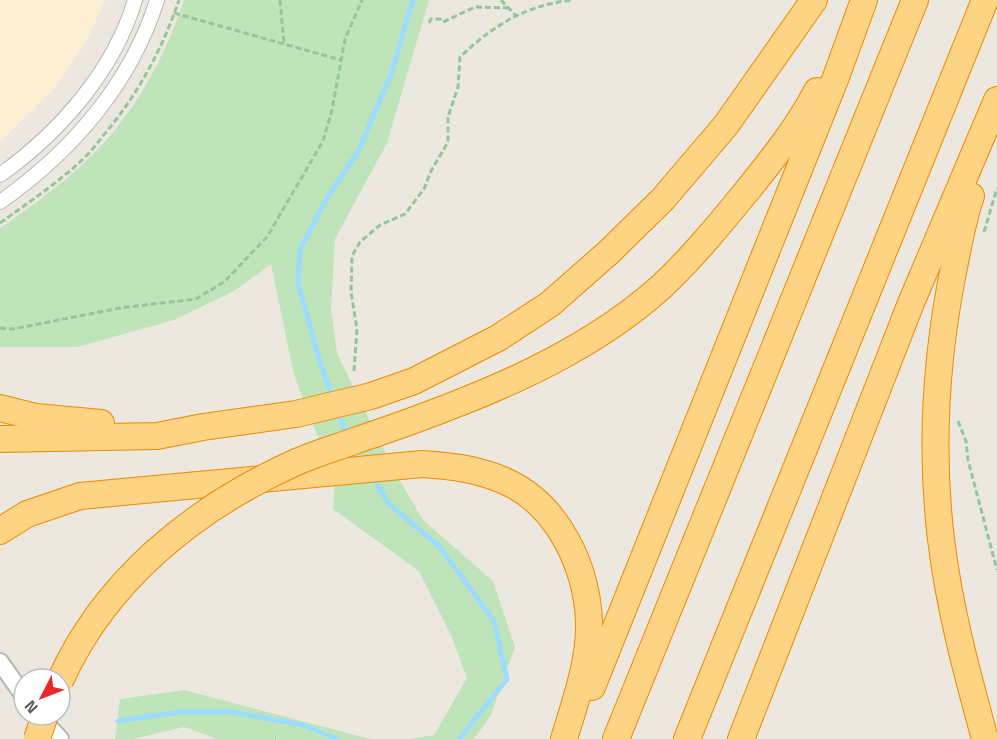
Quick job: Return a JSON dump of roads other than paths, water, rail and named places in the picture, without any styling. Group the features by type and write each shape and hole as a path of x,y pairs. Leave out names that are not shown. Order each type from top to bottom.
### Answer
{"highway":[{"path":"0,439 157,436 296,414 371,396 414,381 498,338 550,304 609,252 663,199 726,125 814,0"},
{"path":"616,739 915,0"},
{"path":"687,739 985,0"},
{"path":"68,667 84,637 110,599 138,567 169,539 231,496 294,463 514,381 583,344 660,287 708,239 768,165 808,108 860,10"},
{"path":"566,739 588,695 775,232 860,10"},
{"path":"741,739 911,303 997,100"},
{"path":"983,739 957,628 941,539 934,439 943,319 964,217 997,117"},
{"path":"0,408 36,417 134,426 203,427"},
{"path":"0,531 27,514 80,496 422,464 466,468 509,483 536,502 565,537 576,560 585,593 589,623 586,654 566,739"}],"street":[{"path":"0,175 56,128 98,77 131,16 135,0"},
{"path":"0,202 24,185 70,144 113,92 148,30 157,0"},
{"path":"0,662 12,679"},
{"path":"49,727 60,739"}],"waterway":[{"path":"333,399 321,366 298,283 300,249 327,198 359,150 391,74 413,0"},
{"path":"337,411 347,435"},
{"path":"372,476 389,504 439,546 494,621 507,679 459,739"},
{"path":"118,721 180,712 232,712 303,725 337,739"}]}
